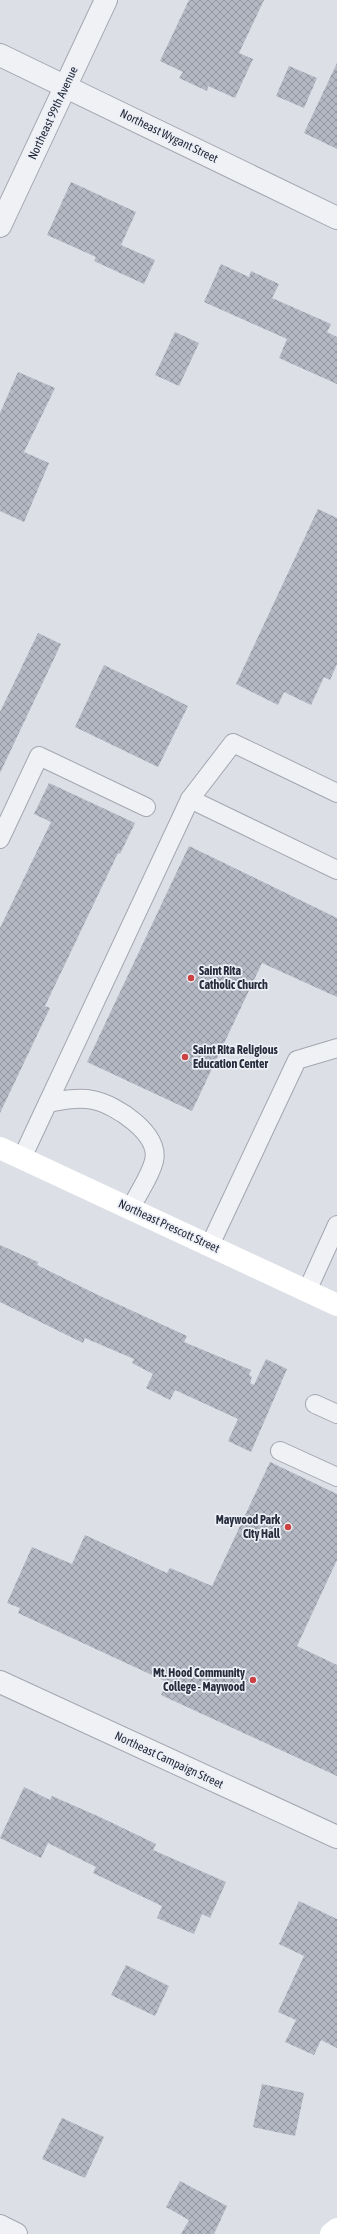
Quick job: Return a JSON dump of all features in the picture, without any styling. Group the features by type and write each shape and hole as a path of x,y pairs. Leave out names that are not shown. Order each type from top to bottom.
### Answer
{"street":[{"name":"Northeast 99th Avenue","path":"0,226 106,0"},
{"name":"Northeast Wygant Street","path":"0,55 337,218"},
{"name":"Northeast Prescott Street","path":"0,1148 337,1305"},
{"name":"Northeast Campaign Street","path":"0,1682 337,1838"},
{"path":"0,2226 16,2234"},
{"path":"331,2234 337,2229"}],"lane":[{"path":"22,1158 190,799 233,743 337,793"},
{"path":"0,838 39,756 146,807"},
{"path":"190,799 337,870"},
{"path":"210,1245 297,1060 337,1048"},
{"path":"48,1103 74,1098 94,1100 112,1106 132,1119 146,1134 153,1147 155,1160 131,1208"},
{"path":"307,1291 337,1225"},
{"path":"315,1404 337,1414"},
{"path":"280,1451 337,1477"}],"building":[{"path":"189,0 264,0 239,53 253,59 235,98 208,86 207,91 179,78 183,72 160,61"},
{"path":"337,63 337,149 304,133"},
{"path":"289,66 317,78 304,108 276,96"},
{"path":"71,182 136,212 121,245 155,260 144,284 94,261 96,257 47,235"},
{"path":"221,264 249,277 251,271 279,284 272,298 331,324 327,332 337,337 337,384 279,358 287,339 204,302"},
{"path":"175,332 199,343 179,386 155,375"},
{"path":"18,372 55,388 24,452 49,463 24,522 0,511 0,413"},
{"path":"318,509 337,518 337,664 330,680 324,677 311,705 284,692 278,705 236,684"},
{"path":"38,633 61,644 0,773 0,712"},
{"path":"104,665 188,706 158,767 75,727"},
{"path":"49,783 135,823 120,854 118,853 45,1006 50,1008 0,1113 0,928 51,822 34,814"},
{"name":"Saint Rita Catholic Church","path":"189,846 337,918 337,997 262,963 192,1111 87,1062"},
{"path":"0,1245 38,1262 37,1265 98,1295 187,1336 184,1342 251,1370 249,1375 252,1377 250,1383 254,1385 266,1359 287,1369 251,1452 228,1441 238,1419 175,1390 170,1400 146,1388 153,1374 132,1363 134,1359 85,1338 83,1343 0,1302"},
{"path":"270,1462 337,1494 337,1560 297,1646 337,1665 337,1776 161,1695 167,1682 18,1613 20,1608 7,1603 32,1547 72,1564 85,1535 167,1573 170,1568 212,1586"},
{"path":"24,1787 50,1800 52,1796 102,1818 156,1844 153,1850 226,1882 210,1918 202,1914 194,1934 157,1918 162,1906 93,1873 96,1867 48,1843 41,1858 0,1838"},
{"path":"299,1901 337,1919 337,2048 321,2040 314,2055 285,2042 296,2020 278,2012 304,1956 279,1944"},
{"path":"126,1965 169,1986 155,2016 111,1995"},
{"path":"262,2084 304,2093 295,2136 253,2127"},
{"path":"62,2118 104,2137 85,2178 42,2159"},
{"path":"180,2181 227,2206 214,2234 181,2234 189,2220 166,2207"}],"place":[{"name":"Saint Rita Catholic Church","path":"191,978"},
{"name":"Saint Rita Religious Education Center","path":"185,1057"},
{"name":"Maywood Park City Hall","path":"288,1527"},
{"name":"Mt. Hood Community College - Maywood","path":"253,1680"}]}
